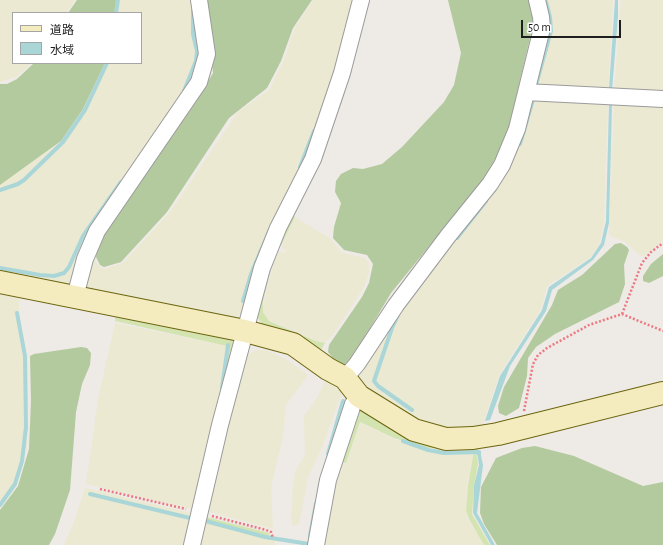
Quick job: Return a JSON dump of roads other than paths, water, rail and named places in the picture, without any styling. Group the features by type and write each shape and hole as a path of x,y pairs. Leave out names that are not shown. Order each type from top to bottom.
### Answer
{"street":[{"path":"75,298 85,259 97,231 199,82 207,54 199,0"},
{"path":"192,545 220,425 262,268 278,228 314,159 342,73 361,0"},
{"path":"345,378 357,364 396,305 443,242 490,184 502,165 517,128 542,28 537,0"},
{"path":"526,92 663,99"},
{"path":"0,282 245,331 293,344 328,369 345,378 359,396 414,430 446,439 473,438 663,392"},
{"path":"316,545 328,480 353,404 359,396"}],"water":[{"path":"615,0 618,0 618,16 612,90 609,89"},
{"path":"609,104 612,105 609,223 604,245 593,260 552,290 546,311 510,366 490,420 485,421 500,376 542,310 549,287 591,258 601,243 606,221"},
{"path":"480,451 483,465 477,513 495,545 491,545 473,513 474,485 479,465 477,452"}],"waterway":[{"path":"116,12 118,0"},
{"path":"536,85 551,31 550,17 546,2"},
{"path":"184,91 196,61 197,51 193,34 193,10"},
{"path":"0,190 18,184 24,180 63,142 85,110 107,64"},
{"path":"520,144 533,100"},
{"path":"300,167 314,131"},
{"path":"0,268 40,275 54,276 64,273 69,267 83,236 121,182"},
{"path":"457,238 486,201"},
{"path":"243,301 251,274 270,229"},
{"path":"0,505 15,484 22,461 26,427 25,356 17,313"},
{"path":"398,315 374,381 378,386 412,410"},
{"path":"222,388 228,345"},
{"path":"328,454 343,401"},
{"path":"403,441 428,450 444,453 479,452 479,454"},
{"path":"90,494 194,519"},
{"path":"310,536 316,503"},
{"path":"202,520 265,537 309,544"}]}
